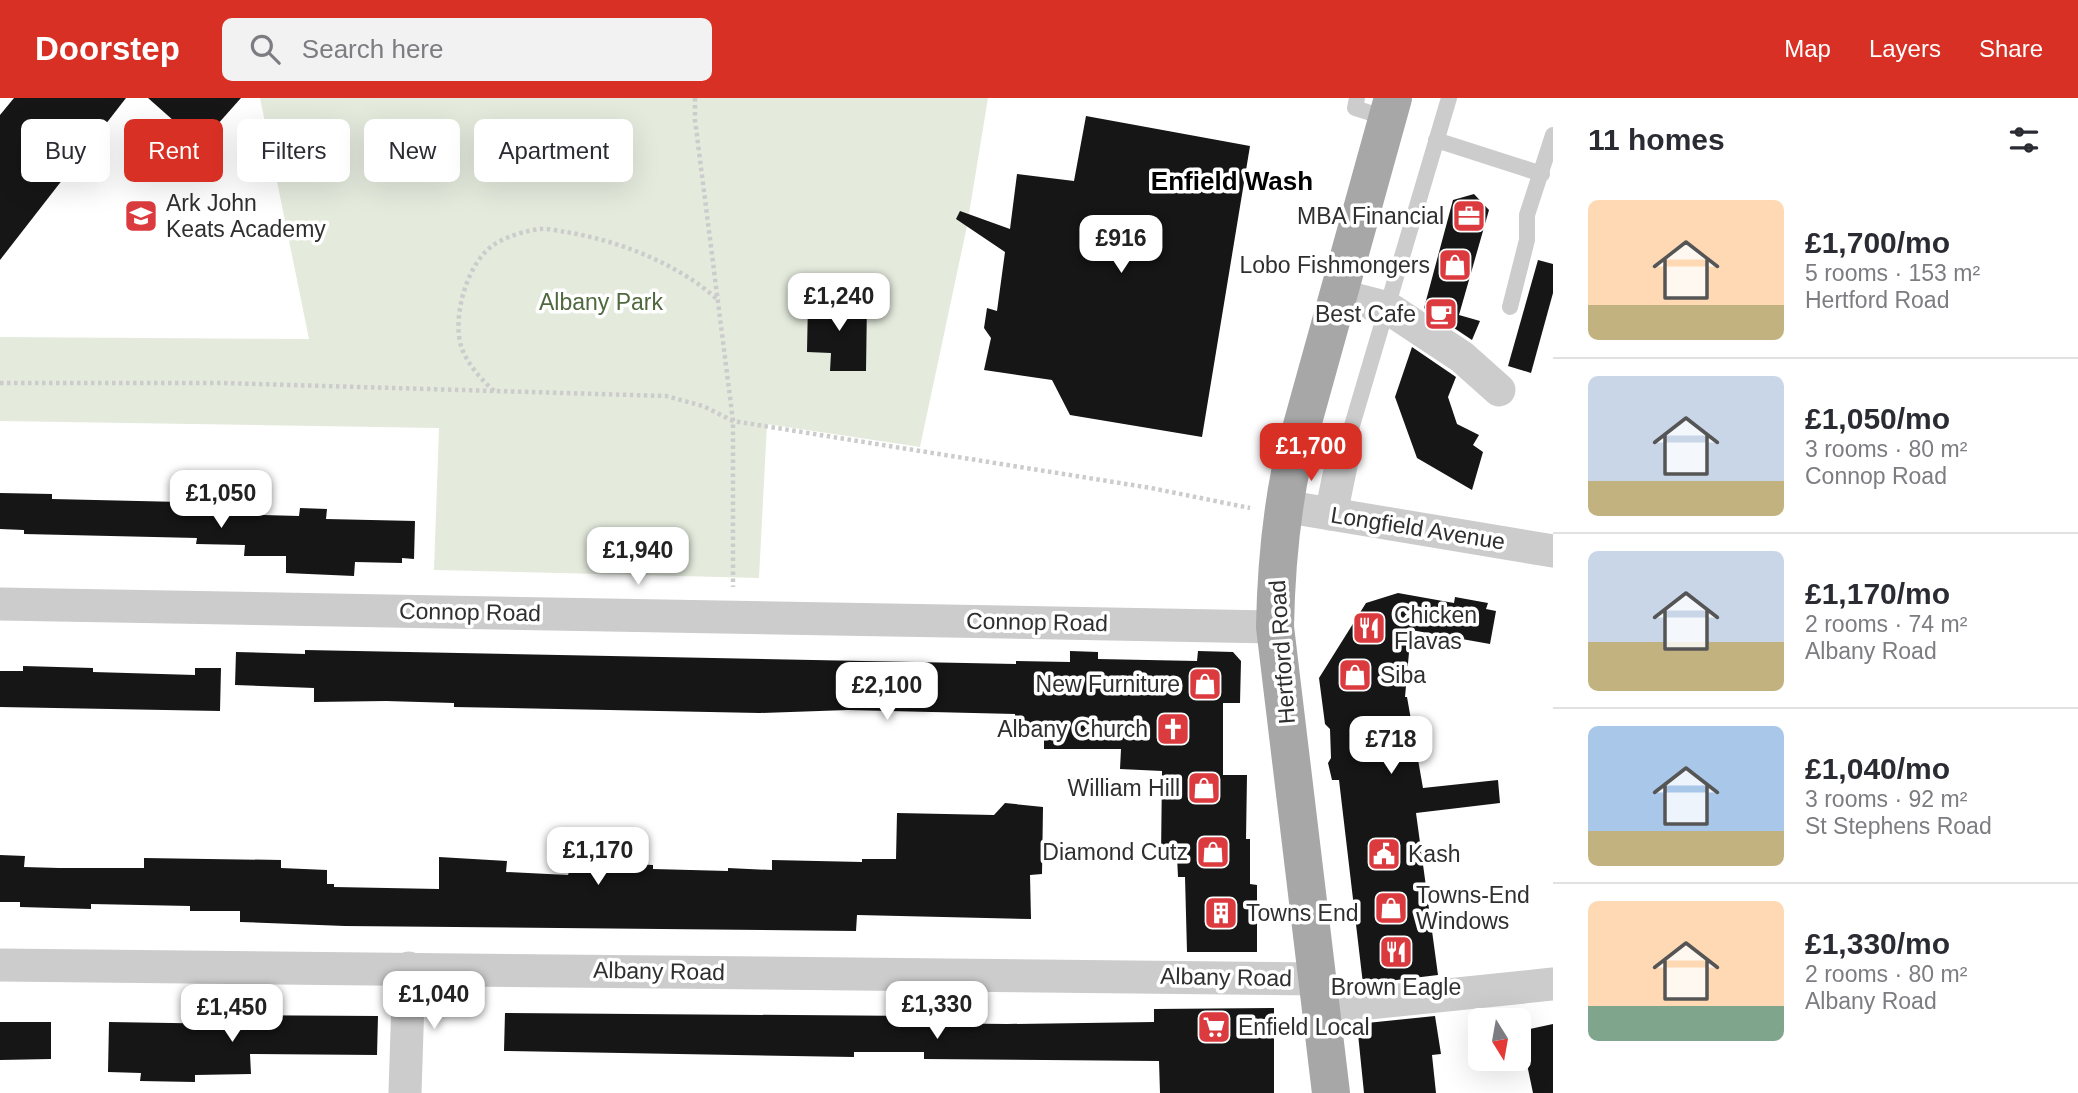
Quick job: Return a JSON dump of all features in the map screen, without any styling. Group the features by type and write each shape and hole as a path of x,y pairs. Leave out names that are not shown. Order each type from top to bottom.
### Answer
{"main road":[{"name":"Hertford Road","path":"1331,1093 1275,627 1276,580 1267,507 1304,414 1338,295 1379,105"}],"street":[{"path":"1338,295 1388,307 1462,357 1499,390"},
{"path":"1331,514 1343,456"},
{"name":"Longfield Avenue","path":"1267,507 1331,514 1553,551"},
{"name":"Connop Road","path":"0,604 1275,627"},
{"name":"Albany Road","path":"0,965 409,968 1320,993 1553,984"},
{"path":"405,1093 409,968"}],"lane":[{"path":"1343,456 1450,98"},
{"path":"1510,307 1527,240 1527,215 1553,135"},
{"path":"1436,140 1542,174"}],"path":[{"path":"695,98 697,134 733,421 733,616"},
{"path":"495,392 475,372 461,348 458,306 469,275 494,244 542,228 590,236 632,247 700,284 719,301"},
{"path":"0,383 237,383 666,396 703,405 733,421 1267,507"}],"green space":[{"name":"Albany Park","path":"260,98 988,98 967,226 920,447 767,424 759,578 434,570 439,428 0,421 0,337 309,339 277,182 350,182 350,119 264,119"}],"building":[{"path":"14,98 126,98 110,119 21,119 21,182 61,182 0,260 0,115"},
{"path":"148,98 241,98 222,119 172,119"},
{"path":"1086,116 1250,146 1202,437 1070,415 1052,380 984,370 991,338 984,328 987,308 997,311 1005,252 956,219 960,211 1010,229 1017,174 1074,181"},
{"path":"1474,194 1489,210 1459,315 1480,321 1472,340 1424,308 1453,200"},
{"path":"1538,260 1553,264 1553,293 1531,373 1508,366"},
{"path":"808,301 867,301 866,371 830,371 831,353 807,352"},
{"path":"1412,347 1456,377 1448,397 1457,424 1479,435 1473,445 1483,452 1472,490 1417,458 1395,397"},
{"path":"0,493 52,494 52,499 224,503 224,514 299,516 300,508 327,509 326,519 415,521 414,559 402,558 402,563 355,562 354,576 286,573 286,556 244,556 245,545 196,544 197,538 24,534 24,530 0,529"},
{"path":"1398,593 1454,603 1455,597 1488,603 1486,609 1496,611 1490,644 1411,630 1405,697 1423,788 1498,780 1500,803 1416,813 1438,975 1363,984 1339,780 1332,780 1328,763 1331,758 1330,729 1325,724 1319,678 1366,603"},
{"path":"305,650 1016,664 1016,661 1070,662 1070,651 1098,652 1098,659 1197,661 1198,651 1233,652 1241,661 1240,703 1223,703 1223,775 1247,775 1246,839 1250,839 1250,884 1257,885 1257,952 1187,952 1185,877 1178,877 1177,857 1161,857 1162,771 1120,769 1121,749 1044,749 1044,730 1015,729 1015,714 848,710 760,713 454,707 454,703 386,701 314,702 314,688 235,685 236,652 305,654"},
{"path":"23,666 93,668 93,672 195,675 195,668 221,668 220,711 0,707 0,671 23,671"},
{"path":"1005,803 1043,807 1042,874 1030,875 1031,919 857,915 856,931 345,926 240,922 240,911 190,911 190,906 91,904 91,909 20,907 20,902 0,902 0,855 25,856 24,867 59,868 144,868 144,858 281,860 281,868 327,870 327,884 334,884 334,887 439,889 439,857 507,861 506,872 568,875 569,872 591,873 591,862 653,865 653,869 728,871 728,868 772,870 772,860 862,862 862,859 896,859 897,813 994,815"},
{"path":"1274,1008 1274,1093 1160,1093 1159,1061 924,1059 924,1052 854,1052 854,1057 504,1051 505,1013 919,1016 919,1023 1007,1024 1154,1022 1154,1009"},
{"path":"234,1015 378,1016 377,1055 250,1054 251,1074 195,1075 195,1082 140,1081 141,1073 108,1072 109,1022 234,1024"},
{"path":"1435,1016 1441,1054 1432,1055 1436,1093 1364,1093 1357,1024"},
{"path":"0,1022 51,1022 51,1059 0,1060"},
{"path":"1553,1024 1553,1093 1533,1093 1528,1071 1531,1071 1531,1029"}],"place":[{"name":"Ark John Keats Academy","path":"141,216"},
{"name":"MBA Financial","path":"1469,216"},
{"name":"Lobo Fishmongers","path":"1455,265"},
{"name":"Best Cafe","path":"1441,314"},
{"name":"Chicken Flavas","path":"1369,628"},
{"name":"Siba","path":"1355,675"},
{"name":"New Furniture","path":"1205,684"},
{"name":"Albany Church","path":"1173,729"},
{"name":"William Hill","path":"1204,788"},
{"name":"Diamond Cutz","path":"1213,852"},
{"name":"Kash","path":"1384,854"},
{"name":"Towns-End Windows","path":"1391,908"},
{"name":"Towns End","path":"1221,913"},
{"name":"Brown Eagle","path":"1396,952"},
{"name":"Enfield Local","path":"1214,1027"}],"district":[{"name":"Enfield Wash","path":"1232,181"}]}
